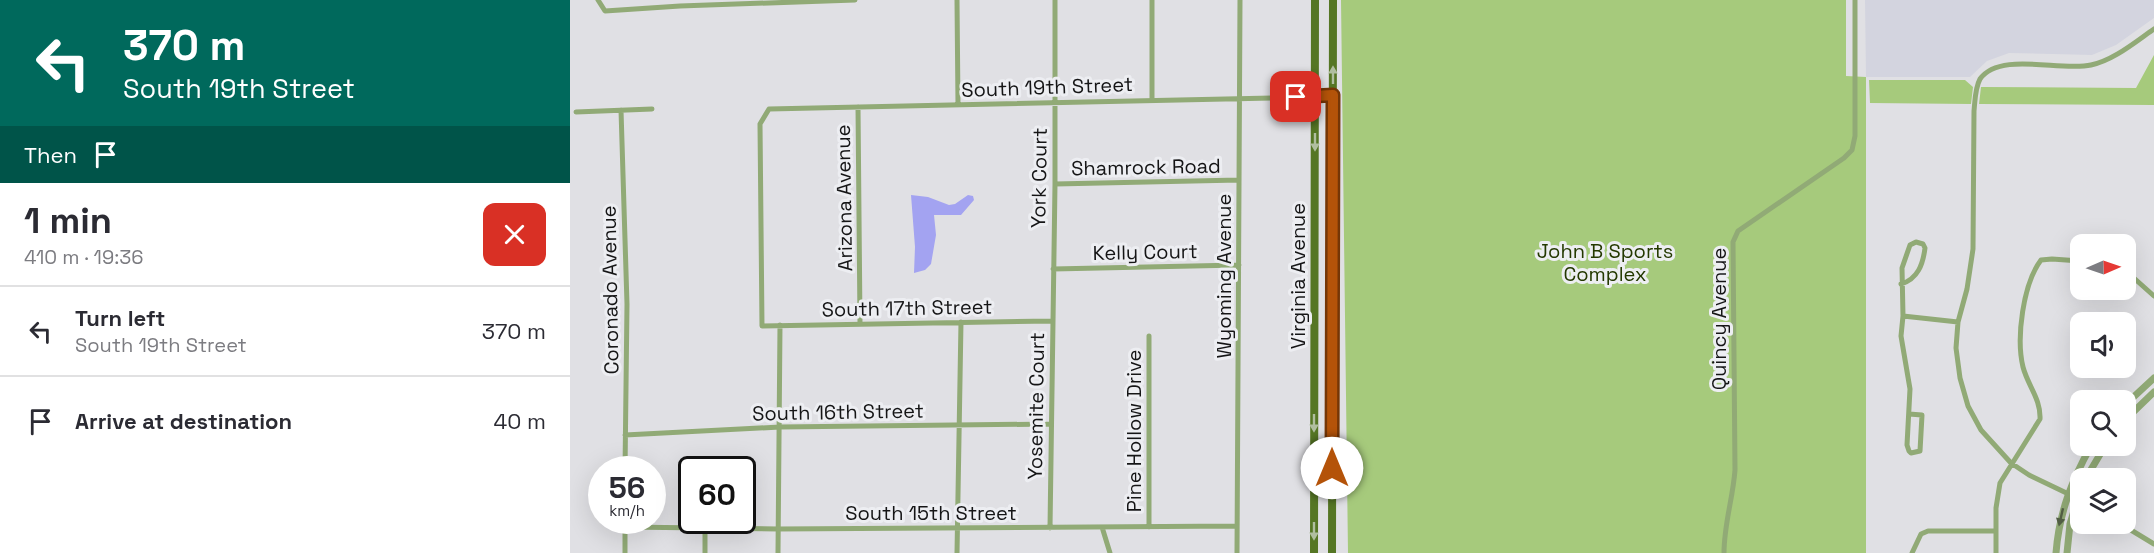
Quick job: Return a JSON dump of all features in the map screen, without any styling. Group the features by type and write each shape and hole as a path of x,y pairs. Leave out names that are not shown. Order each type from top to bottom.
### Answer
{"main road":[{"name":"Virginia Avenue","path":"1314,553 1315,0"},
{"name":"Virginia Avenue","path":"1332,553 1333,0"}],"street":[{"path":"598,0 605,11 680,3 855,0"},
{"path":"957,0 958,105"},
{"name":"York Court","path":"1052,321 1055,0"},
{"path":"1152,0 1152,99"},
{"name":"Wyoming Avenue","path":"1237,553 1240,0"},
{"name":"Quincy Avenue","path":"1724,553 1725,525 1734,486 1735,470 1733,242 1738,231 1845,158 1852,150 1855,136 1855,0"},
{"path":"2070,494 2029,475 2012,463 1981,430 1968,406 1960,378 1956,348 1958,322 1967,290 1973,249 1974,111 1977,90 1981,79 2000,65 2089,66 2108,59 2154,28"},
{"name":"South 19th Street","path":"762,326 760,124 769,109 1333,95"},
{"name":"Arizona Avenue","path":"858,107 860,323"},
{"path":"576,112 652,109"},
{"name":"Coronado Avenue","path":"621,110 627,304 625,456"},
{"name":"Shamrock Road","path":"1054,184 1239,180"},
{"path":"1901,284 1916,276 1924,259 1923,244 1916,242 1910,245 1902,268 1901,284 1903,316 1901,336 1908,370 1907,445 1909,451 1915,453 1920,451 1922,445 1922,415 1909,414"},
{"path":"1996,553 1997,496 2000,483 2040,419 2040,408 2023,368 2021,347 2023,311 2034,270 2041,260 2070,261"},
{"name":"Kelly Court","path":"1053,269 1239,265"},
{"path":"2136,281 2154,296"},
{"path":"1903,316 1958,322"},
{"name":"South 17th Street","path":"762,326 1052,321"},
{"name":"Yosemite Court","path":"1050,528 1052,321"},
{"path":"957,553 961,322"},
{"path":"778,553 780,325"},
{"name":"Pine Hollow Drive","path":"1149,336 1149,527"},
{"path":"2136,395 2154,378"},
{"path":"2136,409 2154,392"},
{"name":"South 16th Street","path":"626,435 780,427 1051,424"},
{"path":"2056,553 2067,493 2085,456"},
{"path":"1314,468 1332,468"},
{"path":"2067,553 2070,524"},
{"name":"South 15th Street","path":"756,529 1237,526"},
{"path":"1102,527 1110,553"},
{"path":"1912,553 1916,540 1928,531 1996,531"},
{"path":"2136,533 2154,544"},
{"path":"625,534 625,553"},
{"path":"705,534 705,553"}],"shaded area":[{"path":"1865,0 2154,0 2154,18 2116,45 2092,55 2009,53 1987,61 1970,77 1866,77"}],"green space":[{"name":"John B Sports Complex","path":"1341,0 1846,0 1846,76 1866,77 1866,553 1348,553"},
{"path":"2154,55 2154,105 1979,104 1981,87 2136,88"},
{"path":"1869,80 1965,80 1973,87 1971,104 1870,103"}],"water":[{"path":"911,195 928,197 949,205 955,204 968,195 973,196 974,200 961,215 934,215 936,235 931,264 925,270 914,273 915,247"}],"route":[{"path":"1296,97 1333,95 1332,468"}]}
